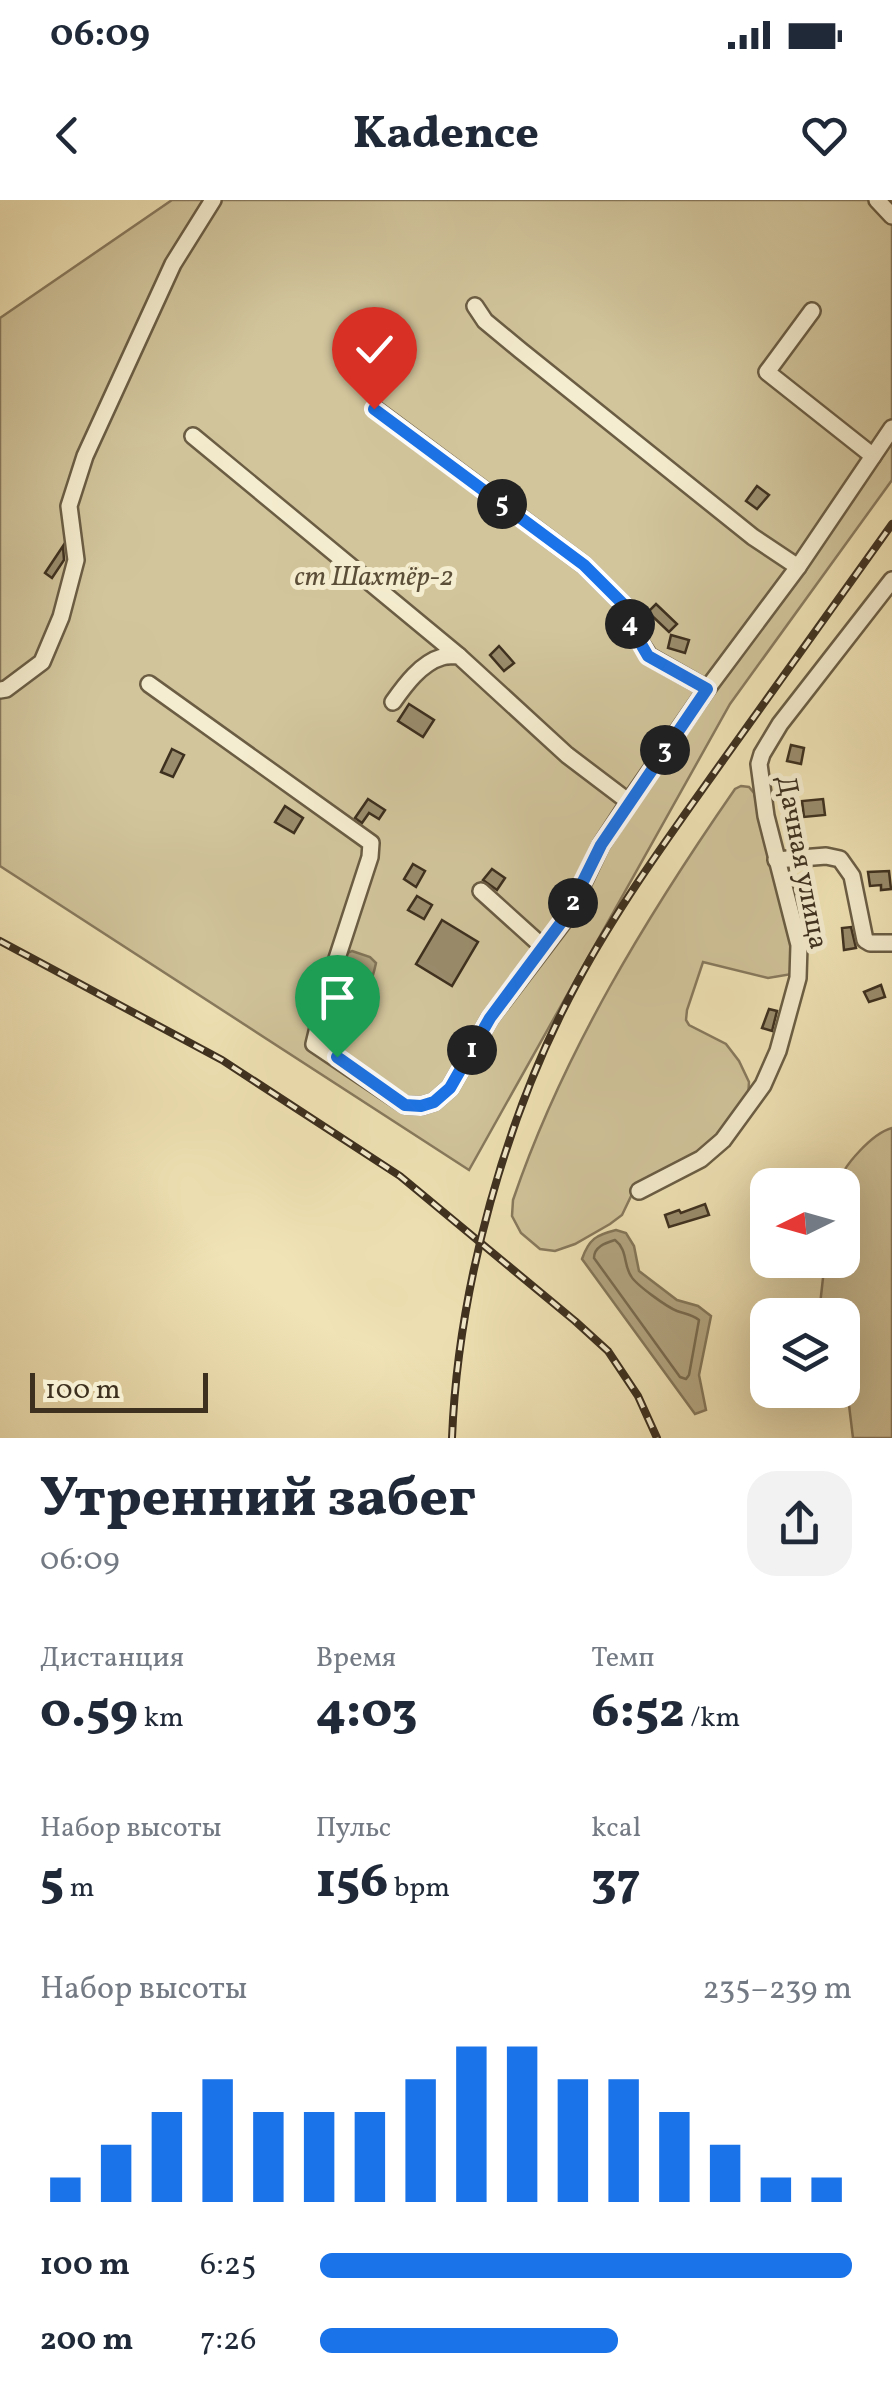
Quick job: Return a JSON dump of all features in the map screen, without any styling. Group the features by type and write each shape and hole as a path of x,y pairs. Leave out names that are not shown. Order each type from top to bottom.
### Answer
{"street":[{"path":"0,690 42,662 60,618 76,560 68,506 85,456 173,264 214,200"},
{"path":"877,200 892,216"},
{"path":"475,306 485,320 520,350 753,537 798,567"},
{"path":"812,311 766,372 873,456"},
{"path":"374,409 584,565 623,604 648,656 707,689"},
{"path":"149,684 370,843 370,857 328,986 314,1044 405,1105 434,1102 450,1088 490,1018 566,916 601,845 629,802 798,567 892,428"},
{"path":"193,436 458,656 567,755 629,802"},
{"name":"Дачная улица","path":"638,1190 701,1159 723,1140 763,1085 778,1052 798,978 800,946 776,860 759,764 780,724 892,580"},
{"path":"393,702 412,677 429,664 440,657 458,656"},
{"path":"776,860 826,856 840,859 852,876 865,940 892,942"},
{"path":"481,891 542,947"}],"green space":[{"name":"ст Шахтёр-2","path":"172,200 892,200 892,480 730,704 469,1170 0,866 0,318"},
{"path":"741,786 754,793 794,950 792,974 768,978 703,962 686,1020 726,1044 749,1082 748,1097 716,1138 693,1158 634,1190 622,1215 610,1224 575,1244 555,1251 540,1249 521,1233 512,1216 513,1200 556,1092 639,936 702,837"},
{"path":"892,1128 892,1438 853,1438 849,1408 860,1408 860,1298 821,1298 823,1278 860,1278 860,1168 847,1168 884,1131"}],"water":[{"path":"352,951 376,963 362,1003 349,1025 344,1025 338,998 339,979 347,953"},
{"path":"616,1230 626,1233 634,1246 639,1271 677,1300 698,1306 711,1316 699,1375 706,1410 695,1414 582,1259 594,1239"}],"building":[{"path":"757,486 769,495 757,509 746,501"},
{"path":"63,546 64,560 52,578 45,573"},
{"path":"656,604 677,624 669,632 648,612"},
{"path":"671,635 689,640 685,653 668,648"},
{"path":"499,646 514,663 504,671 490,655"},
{"path":"409,704 434,720 423,737 398,721"},
{"path":"791,745 804,748 801,764 787,761"},
{"path":"172,749 184,755 173,777 161,772"},
{"path":"368,799 385,810 379,819 369,813 362,823 355,818"},
{"path":"823,799 825,815 804,817 802,801"},
{"path":"285,806 303,818 294,833 275,822"},
{"path":"413,864 425,871 416,887 404,879"},
{"path":"492,869 505,878 497,890 483,880"},
{"path":"889,871 891,889 870,886 868,872"},
{"path":"417,896 432,905 424,919 408,910"},
{"path":"442,920 478,942 452,986 416,964"},
{"path":"851,927 856,948 844,950 842,928"},
{"path":"881,985 885,997 869,1002 864,992"},
{"path":"769,1009 777,1011 772,1031 762,1028"},
{"path":"705,1204 709,1215 669,1227 665,1215"}],"railway":[{"path":"452,1438 464,1322 490,1203 508,1144 552,1033 594,952 648,868 892,524"},
{"path":"0,941 222,1060 400,1176 608,1351 638,1396 657,1438"}],"route":[{"path":"337,1057 405,1105 434,1102 450,1088 490,1018 566,916 601,845 707,689 648,656 623,604 584,565 374,409"}]}
